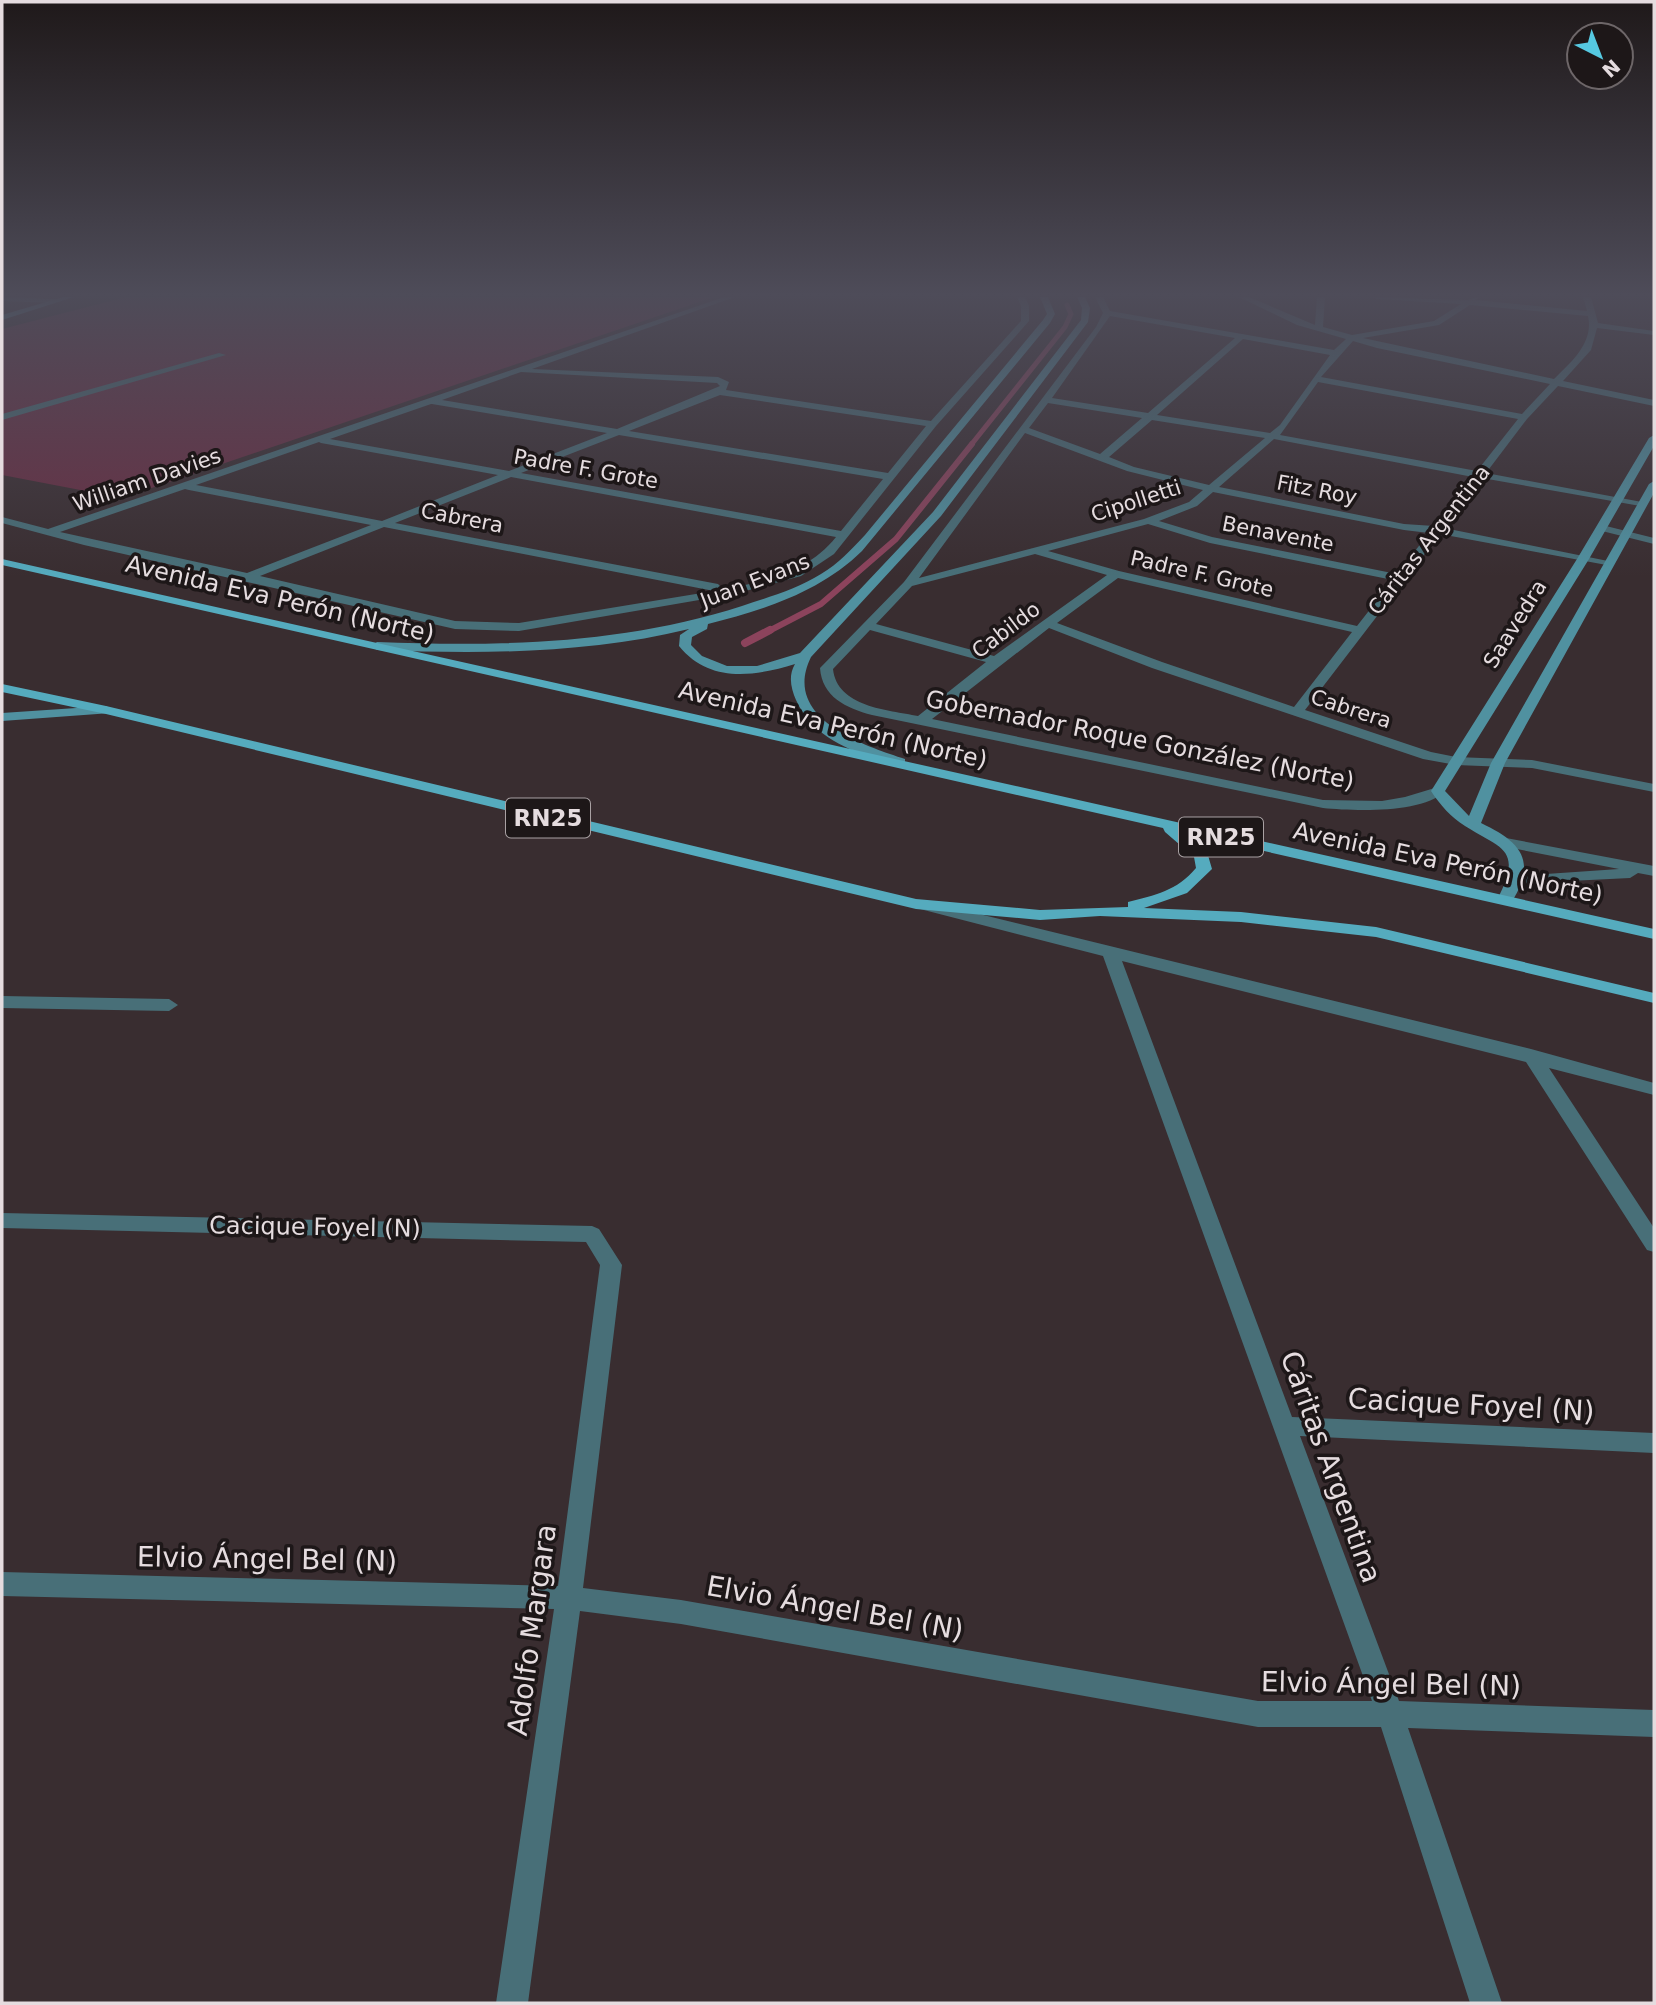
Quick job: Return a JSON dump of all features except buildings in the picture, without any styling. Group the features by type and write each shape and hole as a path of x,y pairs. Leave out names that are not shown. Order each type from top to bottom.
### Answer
{"main road":[{"name":"Avenida Eva Perón (Norte)","path":"6,564 1654,934"},
{"name":"RN25","path":"2,688 106,710 847,890 916,904 1027,914 1100,911 1241,917 1376,932 1654,998"},
{"path":"1100,911 1162,901 1182,892 1204,869 1202,855 1165,825"}],"street":[{"path":"2,417 96,391"},
{"name":"William Davies","path":"50,532 461,391"},
{"name":"Juan Evans","path":"248,577 455,625 519,627 780,579 820,562 963,391"},
{"name":"Juan Evans","path":"377,646 484,648 594,641 712,621 807,587 832,572 864,544 990,391"},
{"path":"937,774 861,750 839,740 817,724 803,705 796,674 805,656 937,514 1031,391"},
{"path":"996,661 869,626 908,584 1053,391"},
{"path":"1101,459 1178,391"},
{"name":"Cipolletti","path":"908,584 1148,521 1193,504 1283,427 1308,391"},
{"path":"1379,391 1524,417"},
{"name":"Cáritas Argentina","path":"1296,713 1524,417 1549,391"},
{"path":"1593,391 1654,403"},
{"path":"2,520 84,542 248,577 719,392 933,424"},
{"path":"1046,400 1272,436 1642,505"},
{"path":"432,401 891,477"},
{"name":"Fitz Roy","path":"1025,430 1101,459 1213,489 1608,564"},
{"name":"Saavedra","path":"1438,791 1602,528 1654,438"},
{"name":"Padre F. Grote","path":"320,440 845,535"},
{"path":"1473,825 1497,763 1654,484"},
{"name":"Cabrera","path":"185,486 730,590"},
{"name":"Benavente","path":"1148,521 1210,540 1401,578"},
{"path":"1602,528 1654,541"},
{"name":"Padre F. Grote","path":"1037,551 1116,574 1360,630"},
{"name":"Cabildo","path":"921,721 1046,623 1116,574"},
{"path":"712,621 686,635 685,646 696,659 713,668 750,671 805,656"},
{"name":"Cabrera","path":"1046,623 1157,665 1428,756 1456,761 1532,764 1654,788"},
{"name":"Gobernador Roque González (Norte)","path":"869,626 826,668 826,680 835,695 872,711 1323,804 1364,807 1407,803 1438,791"},
{"path":"2,717 106,710"},
{"path":"1438,791 1452,810 1473,825 1506,842 1654,871"},
{"path":"1505,900 1516,881 1514,856 1506,842"},
{"path":"1516,881 1654,871"},
{"path":"916,904 1531,1055 1648,1087 1654,1104"},
{"name":"Cáritas Argentina","path":"1111,954 1390,1714 1486,2003"},
{"path":"2,1002 169,1005"},
{"path":"1531,1055 1654,1244"},
{"name":"Cacique Foyel (N)","path":"2,1220 592,1234 611,1265"},
{"name":"Adolfo Margara","path":"512,2003 569,1598 611,1265"},
{"name":"Cacique Foyel (N)","path":"1285,1426 1654,1443"},
{"name":"Elvio Ángel Bel (N)","path":"2,1584 569,1598 681,1612 1258,1714 1390,1714 1654,1723"}],"shaded area":[{"path":"2,391 438,391 122,498 2,475"}],"waterway":[{"path":"971,445 1014,391"},
{"path":"767,632 821,604 896,539 972,444"},
{"path":"745,643 770,630"}]}
